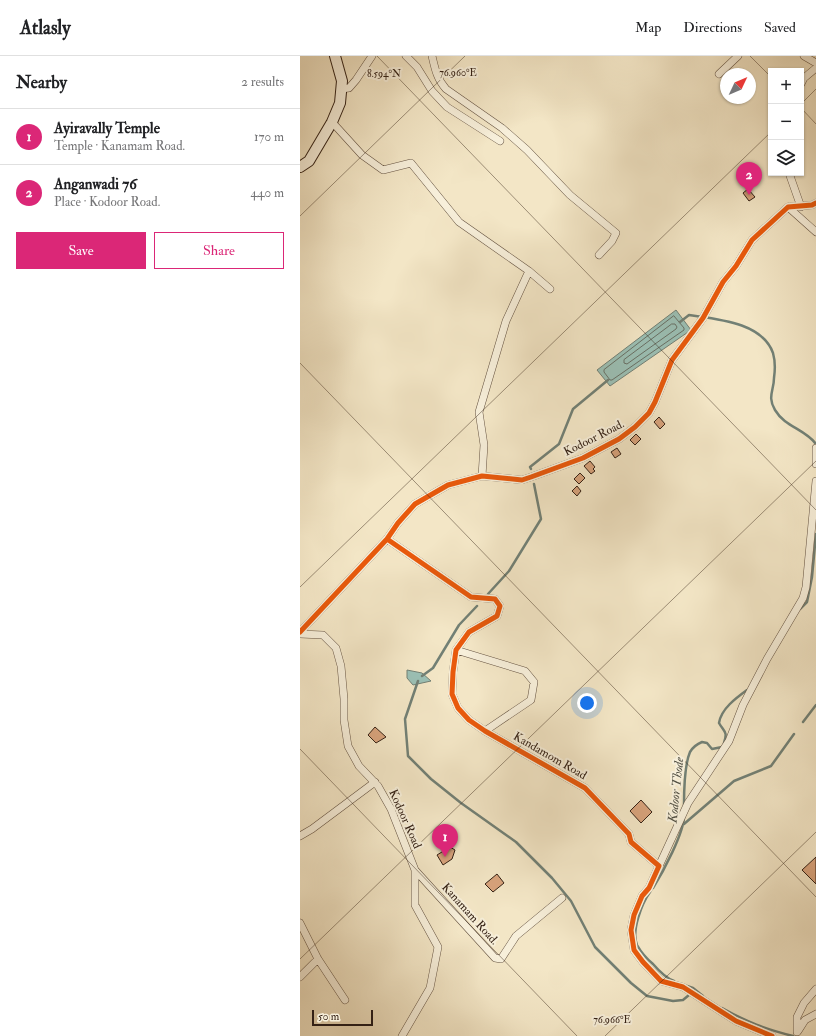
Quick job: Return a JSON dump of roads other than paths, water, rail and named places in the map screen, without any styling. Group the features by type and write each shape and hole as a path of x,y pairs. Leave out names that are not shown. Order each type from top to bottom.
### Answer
{"street":[{"path":"300,167 309,161 332,122 340,103 342,81 335,56"},
{"path":"341,88 349,88 372,56"},
{"path":"406,56 417,67 432,91 447,107 500,141"},
{"path":"432,56 436,75 440,83 446,89 502,128 527,150 570,195 616,233 612,241 599,255"},
{"path":"719,74 738,56"},
{"path":"804,56 816,63"},
{"path":"804,78 816,68"},
{"path":"332,122 362,155 382,170 411,162 459,222 529,271 550,289"},
{"path":"790,176 801,207"},
{"path":"788,207 801,207 816,203"},
{"path":"788,207 816,232"},
{"name":"Kodoor Road.","path":"300,633 387,539 398,523 415,504 448,485 482,476 522,480 531,477 583,458 636,427 649,413 657,398 672,360 704,317 723,282 736,266 752,240 788,207"},
{"path":"482,476 484,445 479,412 506,321 529,271"},
{"path":"816,448 816,464"},
{"path":"772,1036 736,1021 683,987 661,981 634,950 631,930 634,915 642,896 649,888 688,802 729,741 743,706 803,598 806,587 816,480"},
{"name":"Kandamom Road","path":"387,539 471,597 495,599 500,606 497,616 468,632 456,650 452,694 458,708 469,720 485,731 585,788 629,834 631,842 659,866"},
{"name":"Kodoor Road","path":"300,633 323,635 336,648 341,666 344,720 348,746 359,766 375,782 391,809 415,870 415,905 438,947 430,988 402,1036"},
{"path":"456,650 525,671 534,682 531,700 485,731"},
{"path":"300,836 312,829 375,782"},
{"name":"Kanamam Road.","path":"415,870 495,958 501,959 516,936 562,898"},
{"path":"300,923 318,959 345,1000"},
{"path":"300,977 318,959"},
{"path":"797,1034 797,1016 804,1003 816,989"},
{"path":"797,1034 800,1025 804,1020 816,1014"}],"water":[{"path":"676,310 691,330 610,386 597,370"},
{"path":"407,670 422,673 431,681 413,685 407,678"}],"waterway":[{"name":"Kodoor Thode","path":"680,322 689,315 712,318 749,328 759,335 767,343 774,356 775,372 771,401 775,410 779,416 816,444"},
{"path":"531,469 530,467 559,444 573,409 608,380"},
{"path":"488,594 509,571 541,519 534,484"},
{"name":"Kodoor Thode","path":"800,609 807,602 812,577 816,534"},
{"path":"422,676 433,668 459,625 477,606"},
{"path":"418,681 405,719 408,756 431,779 461,803 516,842 552,878 571,901 595,947 631,983 647,996 673,1001 683,1000 691,992"},
{"name":"Kodoor Thode","path":"724,743 725,734 719,723 720,718 730,704 747,690"},
{"path":"803,722 816,705"},
{"path":"684,824 734,781 771,766 794,734"},
{"name":"Kodoor Thode","path":"684,805 685,771 690,752 695,746 702,742 707,743 712,749 722,747"},
{"name":"Kodoor Thode","path":"653,888 677,842 681,832 684,816"},
{"name":"Kodoor Thode","path":"650,892 638,917 636,925 635,932 637,945 660,972 674,981"},
{"name":"Kodoor Thode","path":"687,986 693,988 703,996"},
{"name":"Kodoor Thode","path":"722,1008 756,1025 793,1036"}],"place":[{"name":"Anganwadi 76","path":"749,195"},
{"name":"Ayiravally Temple","path":"445,857"}]}
